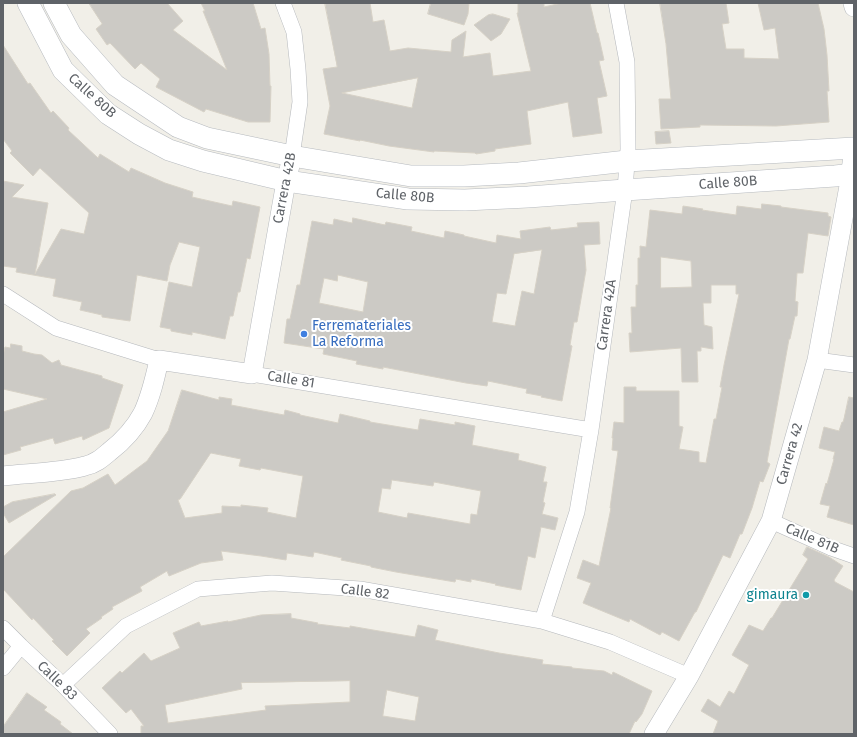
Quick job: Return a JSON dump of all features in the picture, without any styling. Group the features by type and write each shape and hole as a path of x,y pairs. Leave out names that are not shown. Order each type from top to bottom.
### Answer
{"main road":[{"name":"Calle 80B","path":"28,3 62,70 108,114 139,134 169,150 203,161 287,181 408,199 465,200 528,197 852,174"},
{"name":"Calle 80B","path":"54,3 72,35 115,85 178,127 207,138 292,156 411,176 464,176 519,174 627,161 854,148"}],"street":[{"name":"Carrera 42B","path":"252,374 292,156 300,102 294,32 283,3"},
{"name":"Carrera 42A","path":"542,621 577,512 625,190 628,149 627,62 616,3"},
{"path":"853,3 854,7"},
{"name":"Carrera 42","path":"654,734 689,676 771,520 817,360 852,174 854,148"},
{"name":"Calle 81","path":"3,294 56,328 159,360 590,430"},
{"path":"3,476 64,470 86,466 101,459 129,432 143,413 152,389 159,360"},
{"path":"817,360 854,365"},
{"name":"Calle 81B","path":"771,520 831,548 854,556"},
{"name":"Calle 82","path":"63,686 126,626 198,589 272,583 360,589 542,621 610,642 689,676"},
{"name":"Calle 83","path":"3,628 110,734"},
{"path":"3,668 20,646"}],"building":[{"path":"89,3 167,3 183,21 173,30 227,70 201,3 253,3 261,29 265,28 269,54 271,86 270,122 248,122 206,109 204,112 156,87 160,79 141,63 135,69 110,43 107,45 96,29 102,24"},
{"path":"325,3 370,3 373,22 384,20 390,51 408,48 451,52 452,40 466,31 463,57 490,53 493,76 531,71 517,13 518,3 544,3 544,7 562,3 590,3 604,60 599,61 607,96 597,98 602,133 573,137 568,102 527,111 531,144 495,149 495,151 476,154 434,152 389,146 324,134 330,106 323,69 337,67","holes":["418,78 412,108 342,93"]},
{"path":"431,3 469,3 468,14 464,25 428,14"},
{"path":"660,3 726,3 729,23 722,24 726,49 744,49 744,58 779,59 775,28 764,30 758,3 818,3 824,29 827,55 829,122 776,126 700,125 700,127 661,129 659,99 671,99 666,44"},
{"path":"493,14 510,19 501,34 491,41 474,25 488,15"},
{"path":"3,45 28,84 30,83 51,113 53,111 69,128 68,130 98,158 100,154 129,172 131,168 165,183 193,192 192,197 232,206 233,201 260,207 250,259 247,258 240,292 238,292 233,316 230,316 225,339 192,332 192,335 171,331 171,329 160,327 169,282 192,287 200,247 179,242 170,265 167,281 137,275 130,321 102,317 102,315 80,310 82,302 53,296 56,279 16,272 17,268 3,266 3,181 24,185 12,197 48,203 35,274 61,229 84,234 89,213 40,168 33,176 10,153 12,151 3,139"},
{"path":"669,131 671,143 656,144 655,132"},
{"path":"762,204 828,213 828,216 831,217 828,236 808,233 803,273 797,273 795,301 798,302 797,316 795,316 789,339 767,462 770,464 763,482 760,481 742,534 740,534 730,558 723,555 696,612 679,641 662,632 660,635 630,619 629,622 583,603 591,583 577,578 583,560 599,566 611,508 618,451 612,450 614,422 624,423 624,387 636,387 636,391 679,391 679,426 683,427 679,449 699,452 699,462 706,463 714,419 716,419 722,387 720,387 724,365 739,294 736,294 736,285 711,285 711,303 703,303 704,325 712,327 713,349 701,347 701,351 697,351 698,382 682,382 681,348 630,352 629,333 632,333 631,307 636,307 636,285 638,285 638,258 640,258 640,246 646,247 650,210 682,214 683,206 736,215 737,206 761,209","holes":["661,257 691,261 692,287 661,288"]},
{"path":"353,218 385,225 386,222 412,227 411,231 444,238 445,231 496,243 497,235 521,239 520,231 550,227 551,230 578,227 577,223 599,222 600,244 584,245 586,270 577,322 574,322 570,345 572,346 562,401 526,393 527,389 488,381 487,386 383,367 383,369 356,364 357,361 323,354 324,349 284,343 287,319 290,319 297,285 300,285 312,221 333,225 334,219 352,223","holes":["542,250 534,294 522,291 515,326 492,322 497,293 506,294 514,254","338,275 368,282 363,312 319,303 324,278 337,281"]},
{"path":"11,344 22,346 22,351 42,355 52,363 59,360 61,365 102,376 102,378 123,385 109,428 83,440 82,436 55,444 53,438 20,447 21,450 3,455 3,412 47,399 3,389 3,356 5,347 10,348"},
{"path":"182,390 219,400 219,397 232,399 231,405 284,415 285,410 300,415 338,423 340,414 370,422 418,430 420,419 455,425 455,422 475,426 472,445 519,454 518,460 546,467 543,482 547,482 543,502 545,503 542,514 558,518 555,530 541,527 535,558 528,556 521,590 471,579 471,582 456,579 455,582 396,572 341,560 342,558 314,552 313,557 287,553 286,560 221,551 223,560 201,563 169,576 167,571 140,587 142,591 112,607 113,609 86,629 90,633 67,656 33,618 32,620 3,589 3,557 71,491 83,488 108,474 115,485 147,461 168,431","holes":["211,453 241,459 239,466 260,470 261,468 303,476 296,518 267,512 268,508 241,505 241,507 222,506 222,513 185,518 178,500","392,480 433,486 434,482 481,491 477,515 471,514 470,524 408,513 407,518 378,512 382,488 390,489"]},
{"path":"849,397 854,398 854,525 827,517 830,506 820,504 835,452 819,448 824,427 839,431 843,422"},
{"path":"56,495 9,523 3,513 3,507 12,502"},
{"path":"807,547 829,557 843,566 834,580 835,582 854,592 854,734 713,734 718,721 701,711 708,699 720,707 729,691 734,694 749,665 732,655 749,625 763,631 808,559 803,555"},
{"path":"291,614 291,618 318,623 317,624 350,628 350,626 415,637 418,625 438,630 435,640 543,660 542,664 604,671 612,675 613,672 652,691 642,714 636,722 635,721 629,734 141,734 141,726 144,726 131,709 126,713 102,688 120,671 122,673 144,653 151,661 180,648 173,633 199,622 201,626 261,615","holes":["350,681 350,702 265,706 266,710 168,723 165,705 242,689 241,683","387,690 419,697 415,721 383,716"]},
{"path":"27,693 47,707 44,710 61,722 60,724 73,734 3,734 3,727"}],"place":[{"name":"Ferremateriales La Reforma","path":"304,334"},
{"name":"gimaura","path":"806,595"}]}
